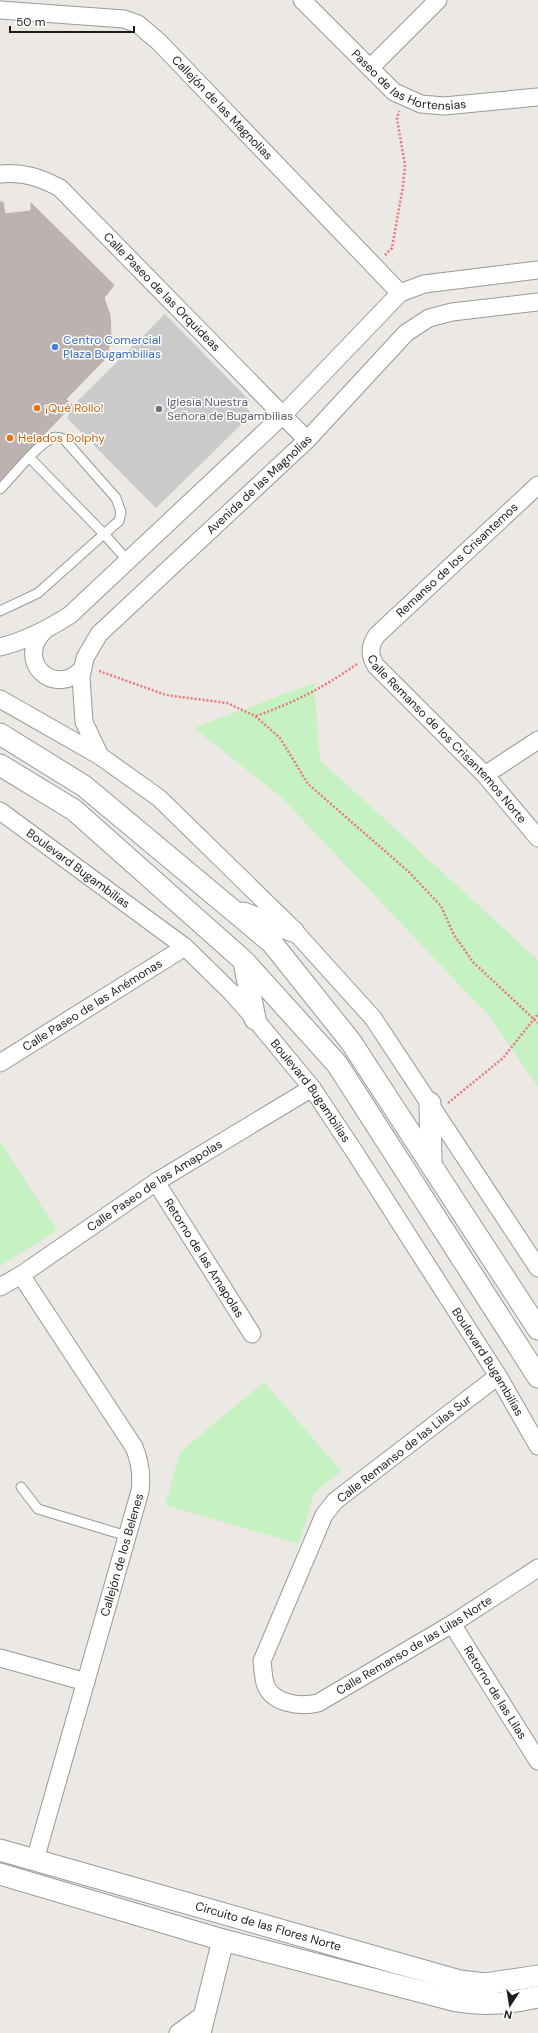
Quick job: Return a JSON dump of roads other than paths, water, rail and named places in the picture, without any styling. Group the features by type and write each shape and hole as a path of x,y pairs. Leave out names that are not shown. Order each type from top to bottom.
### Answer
{"street":[{"name":"Paseo de las Hortensias","path":"302,0 388,86 402,97 421,104 438,106 538,97"},
{"path":"370,68 438,0"},
{"name":"Callejón de las Magnolias","path":"0,10 124,19 138,24 164,48 400,293"},
{"name":"Calle Paseo de las Orquideas","path":"0,174 10,173 38,177 60,188 308,440"},
{"path":"0,647 12,644 45,630 70,615 283,415 400,293 424,284 538,270"},
{"name":"Avenida de las Magnolias","path":"100,756 84,722 81,677 85,658 99,634 308,440 406,332 429,318 452,312 538,302"},
{"name":"Remanso de los Crisantemos","path":"377,635 538,485"},
{"path":"45,630 37,639 33,651 37,667 42,673 48,677 64,680 78,673 83,668"},
{"name":"Calle Remanso de los Crisantemos Norte","path":"377,635 371,648 371,655 376,666 485,775 538,838"},
{"path":"0,699 100,756 159,798 293,931 373,1018 538,1268"},
{"path":"0,734 84,786 272,944 346,1036 538,1329"},
{"path":"485,775 538,740"},
{"path":"0,764 74,810 244,961 337,1064 538,1377"},
{"name":"Boulevard Bugambilias","path":"0,810 185,947 231,992 255,1019 312,1088 498,1376 538,1446"},
{"path":"231,909 293,931"},
{"name":"Calle Paseo de las Anémonas","path":"0,1063 185,947"},
{"path":"244,961 255,1019"},
{"name":"Calle Paseo de las Amapolas","path":"0,1287 21,1275 156,1182 312,1088"},
{"path":"430,1162 433,1107"},
{"name":"Retorno de las Amapolas","path":"156,1182 252,1334"},
{"name":"Callejón de los Belenes","path":"21,1275 136,1452 141,1480 140,1491 35,1860"},
{"name":"Calle Remanso de las Lilas Sur","path":"283,1701 275,1696 265,1685 262,1661 324,1515 335,1501 348,1490 498,1376"},
{"name":"Calle Remanso de las Lilas Norte","path":"283,1701 301,1705 318,1703 452,1624 538,1568"},
{"name":"Retorno de las Lilas","path":"452,1624 538,1761"},
{"path":"0,1658 86,1682"},
{"name":"Circuito de las Flores Norte","path":"0,1850 460,1981 485,1984 538,1976"},
{"name":"Circuito de las Flores Norte","path":"0,1874 223,1940 457,2001 480,2005 499,2004 538,1997"},
{"path":"178,2033 202,2024 223,1940"}],"lane":[{"path":"0,489 29,458 52,438 58,437 64,439 116,498 120,512 119,521 38,593 0,611"},
{"path":"29,458 104,534 128,561"},
{"path":"21,1487 38,1509 127,1536"}],"place":[{"name":"Centro Comercial Plaza Bugambilias","path":"55,347"},
{"name":"¡Qué Rollo!","path":"37,408"},
{"name":"Iglesia Nuestra Señora de Bugambilias","path":"159,409"},
{"name":"Helados Dolphy","path":"10,438"}]}
